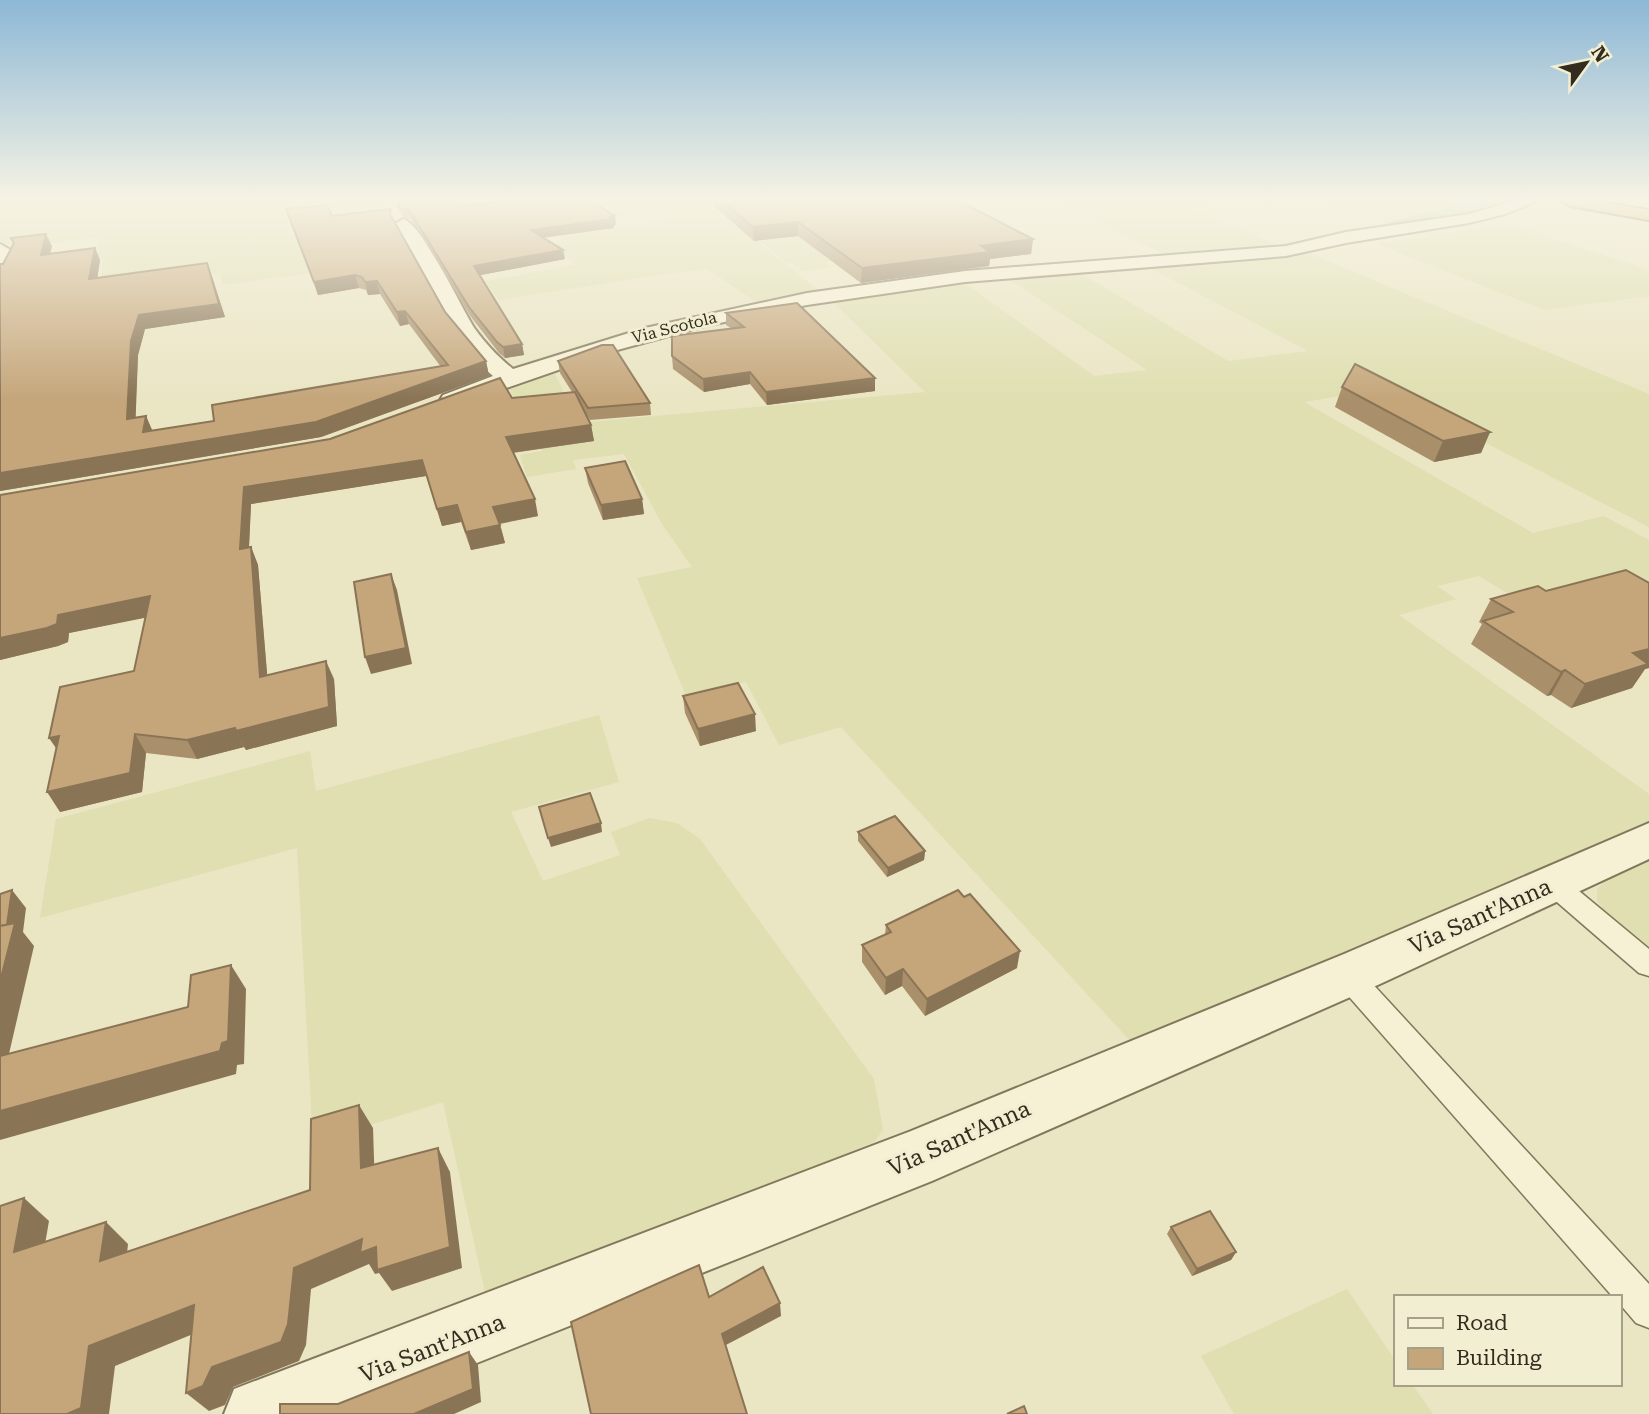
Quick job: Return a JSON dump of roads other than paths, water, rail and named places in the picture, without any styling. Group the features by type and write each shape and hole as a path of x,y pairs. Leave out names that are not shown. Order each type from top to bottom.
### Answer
{"street":[{"path":"430,267 456,320 490,365 510,378"},
{"name":"Via Scotola","path":"429,410 510,378 628,338 714,317 861,290 1090,267"},
{"name":"Via Sant'Anna","path":"259,1414 793,1208 1347,975 1649,840"}],"lane":[{"path":"1552,883 1649,965"},
{"path":"1347,975 1649,1310"}]}
